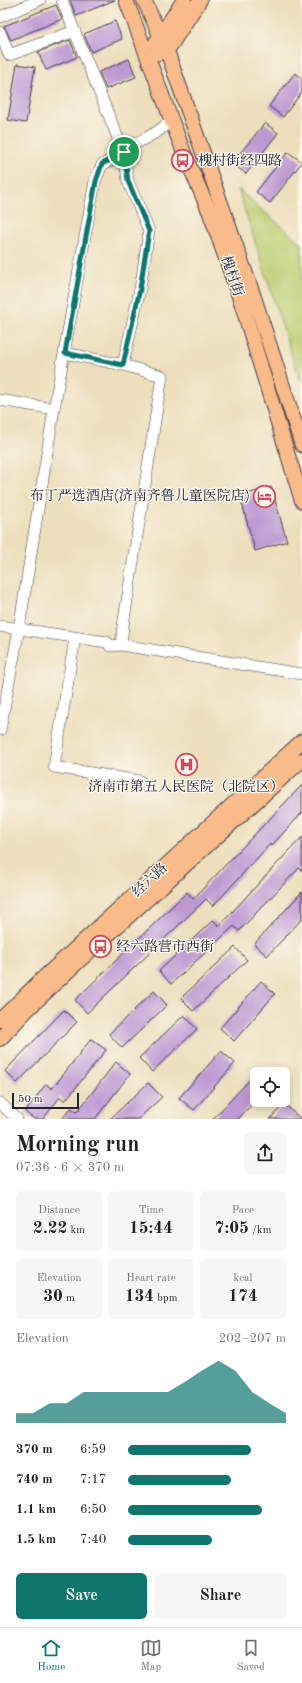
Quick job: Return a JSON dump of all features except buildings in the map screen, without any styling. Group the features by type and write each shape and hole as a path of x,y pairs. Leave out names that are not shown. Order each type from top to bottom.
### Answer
{"main road":[{"name":"槐村街","path":"126,0 171,121 210,213 242,305 302,501"},
{"name":"槐村街","path":"144,0 167,51 253,294 302,445"},
{"path":"147,56 184,0"},
{"path":"147,56 167,51 200,0"},
{"name":"经六路","path":"0,1020 40,981 302,740"},
{"name":"经六路","path":"0,1039 27,1010 82,958 302,760"}],"street":[{"path":"0,17 40,0"},
{"path":"62,0 124,152 128,181 149,231 140,289 123,365"},
{"path":"0,32 9,55 75,31"},
{"path":"0,730 54,409 96,181 102,164 157,132 171,121"},
{"path":"65,353 123,365 162,376 123,626 122,645"},
{"path":"0,400 54,409"},
{"path":"0,626 106,642 110,646 122,645 302,674"},
{"path":"75,638 54,767 140,781"},
{"path":"0,1103 17,1119"}],"green space":[{"path":"238,189 302,244 302,379 300,381"}],"place":[{"name":"槐村街经四路","path":"183,161"},
{"name":"布丁严选酒店(济南齐鲁儿童医院店)","path":"265,496"},
{"name":"济南市第五人民医院（北院区）","path":"186,765"},
{"name":"经六路营市西街","path":"100,947"}],"route":[{"path":"124,152 128,181 149,231 140,289 123,365 65,353 96,181 102,164 124,152"}]}
